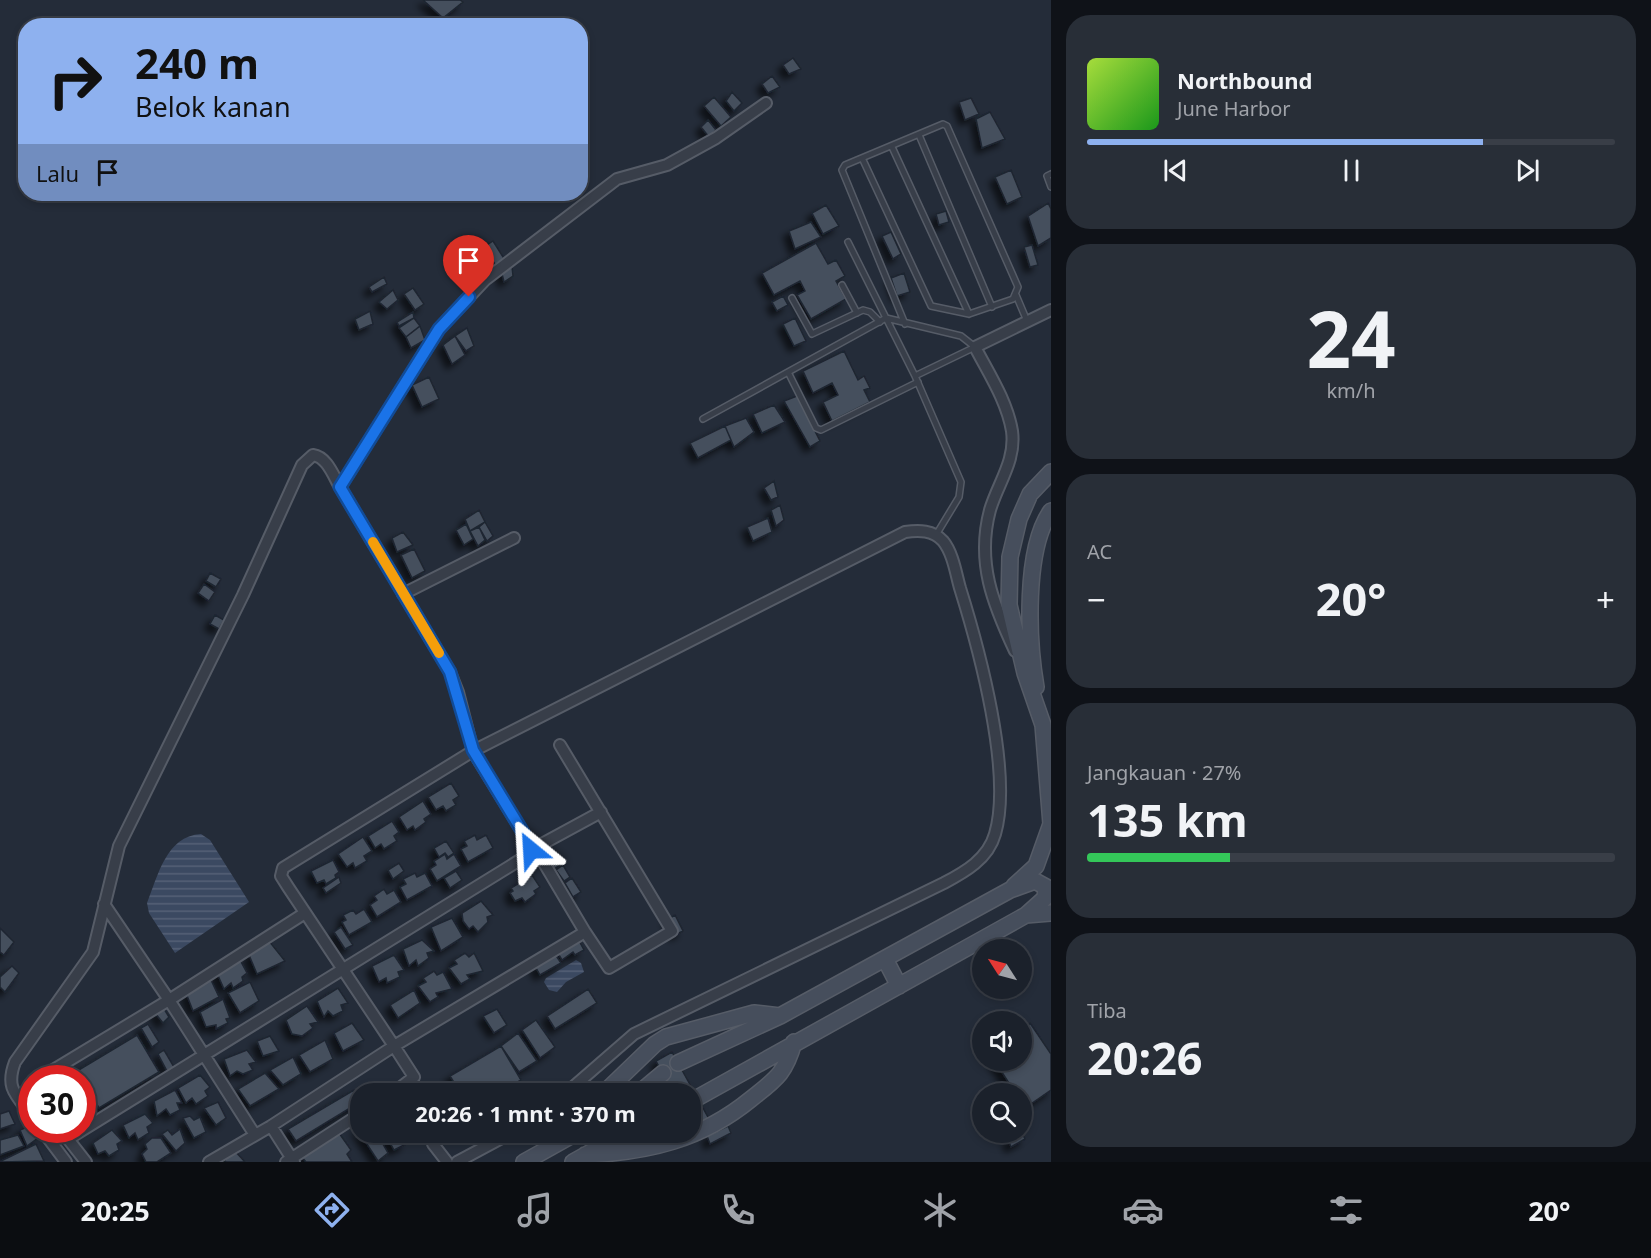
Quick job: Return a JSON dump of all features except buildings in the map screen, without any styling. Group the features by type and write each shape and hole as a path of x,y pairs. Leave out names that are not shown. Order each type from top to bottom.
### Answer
{"main road":[{"path":"1043,725 1025,673 1009,604 1010,557 1019,519 1030,494 1051,472"},
{"path":"1010,890 1036,866 1051,825 1043,725 1035,676 1031,612 1038,541 1045,520 1051,511"},
{"path":"678,1063 780,1016 1010,890 1035,881 1046,887 1045,898 1026,915 701,1096"},
{"path":"1026,915 1051,913"},
{"path":"885,959 898,986"},
{"path":"614,1083 655,1044 666,1037 754,1012 780,1016"},
{"path":"579,1159 647,1149 715,1126 755,1097 785,1069 794,1042"},
{"path":"651,1083 663,1073"},
{"path":"524,1162 557,1143"},
{"path":"579,1159 607,1143"}],"street":[{"path":"588,201 616,179 667,165 716,138 766,103"},
{"path":"340,487 439,329 485,280 587,201"},
{"path":"1025,673 992,602 983,551 991,508 1011,459 1012,432 1005,406 975,347 1051,310"},
{"path":"18,1097 12,1089 9,1078 15,1062 93,952 119,846 234,615 302,465 312,455 323,459 450,672 473,750 530,844 531,850 544,863 609,968 672,931 560,745"},
{"path":"406,1083 414,1077 305,913 282,876 283,868 473,750 905,532 916,530 936,535 948,549 973,629 988,693 997,748 999,794 995,835 989,848 965,872 634,1034 578,1083"},
{"path":"403,594 514,538"},
{"path":"96,1122 528,855 531,850 602,812"},
{"path":"104,904 206,1056 255,1135"},
{"path":"62,1065 305,913"},
{"path":"209,1162 271,1126 394,1046 585,932"},
{"path":"271,1126 291,1161 350,1121"},
{"path":"52,1143 66,1162"},
{"path":"71,1143 86,1162"},
{"path":"457,1162 492,1143"},
{"path":"433,1144 447,1162"}],"lane":[{"path":"905,324 842,170 845,165 943,124 946,126 1018,287 1016,295 1028,322"},
{"path":"919,135 992,307"},
{"path":"892,147 969,314"},
{"path":"863,159 931,306 969,314 992,307 1016,295"},
{"path":"1051,174 1047,176 1051,187"},
{"path":"848,242 918,382 961,482 959,497 936,535"},
{"path":"842,285 857,313"},
{"path":"792,298 812,334 857,313 868,311 880,322"},
{"path":"886,318 960,336 975,347 915,376"},
{"path":"703,418 886,318"},
{"path":"788,372 819,430 918,382"}],"water":[{"path":"201,834 210,840 249,902 175,953 149,913 147,903 171,850 189,836"},
{"path":"576,960 581,963 584,972 566,982 557,992 549,990 544,982 546,978"}],"slow traffic":[{"path":"373,542 439,653"}],"route":[{"path":"469,297 439,329 340,487 450,672 458,692 473,750 530,844 531,850"}]}
